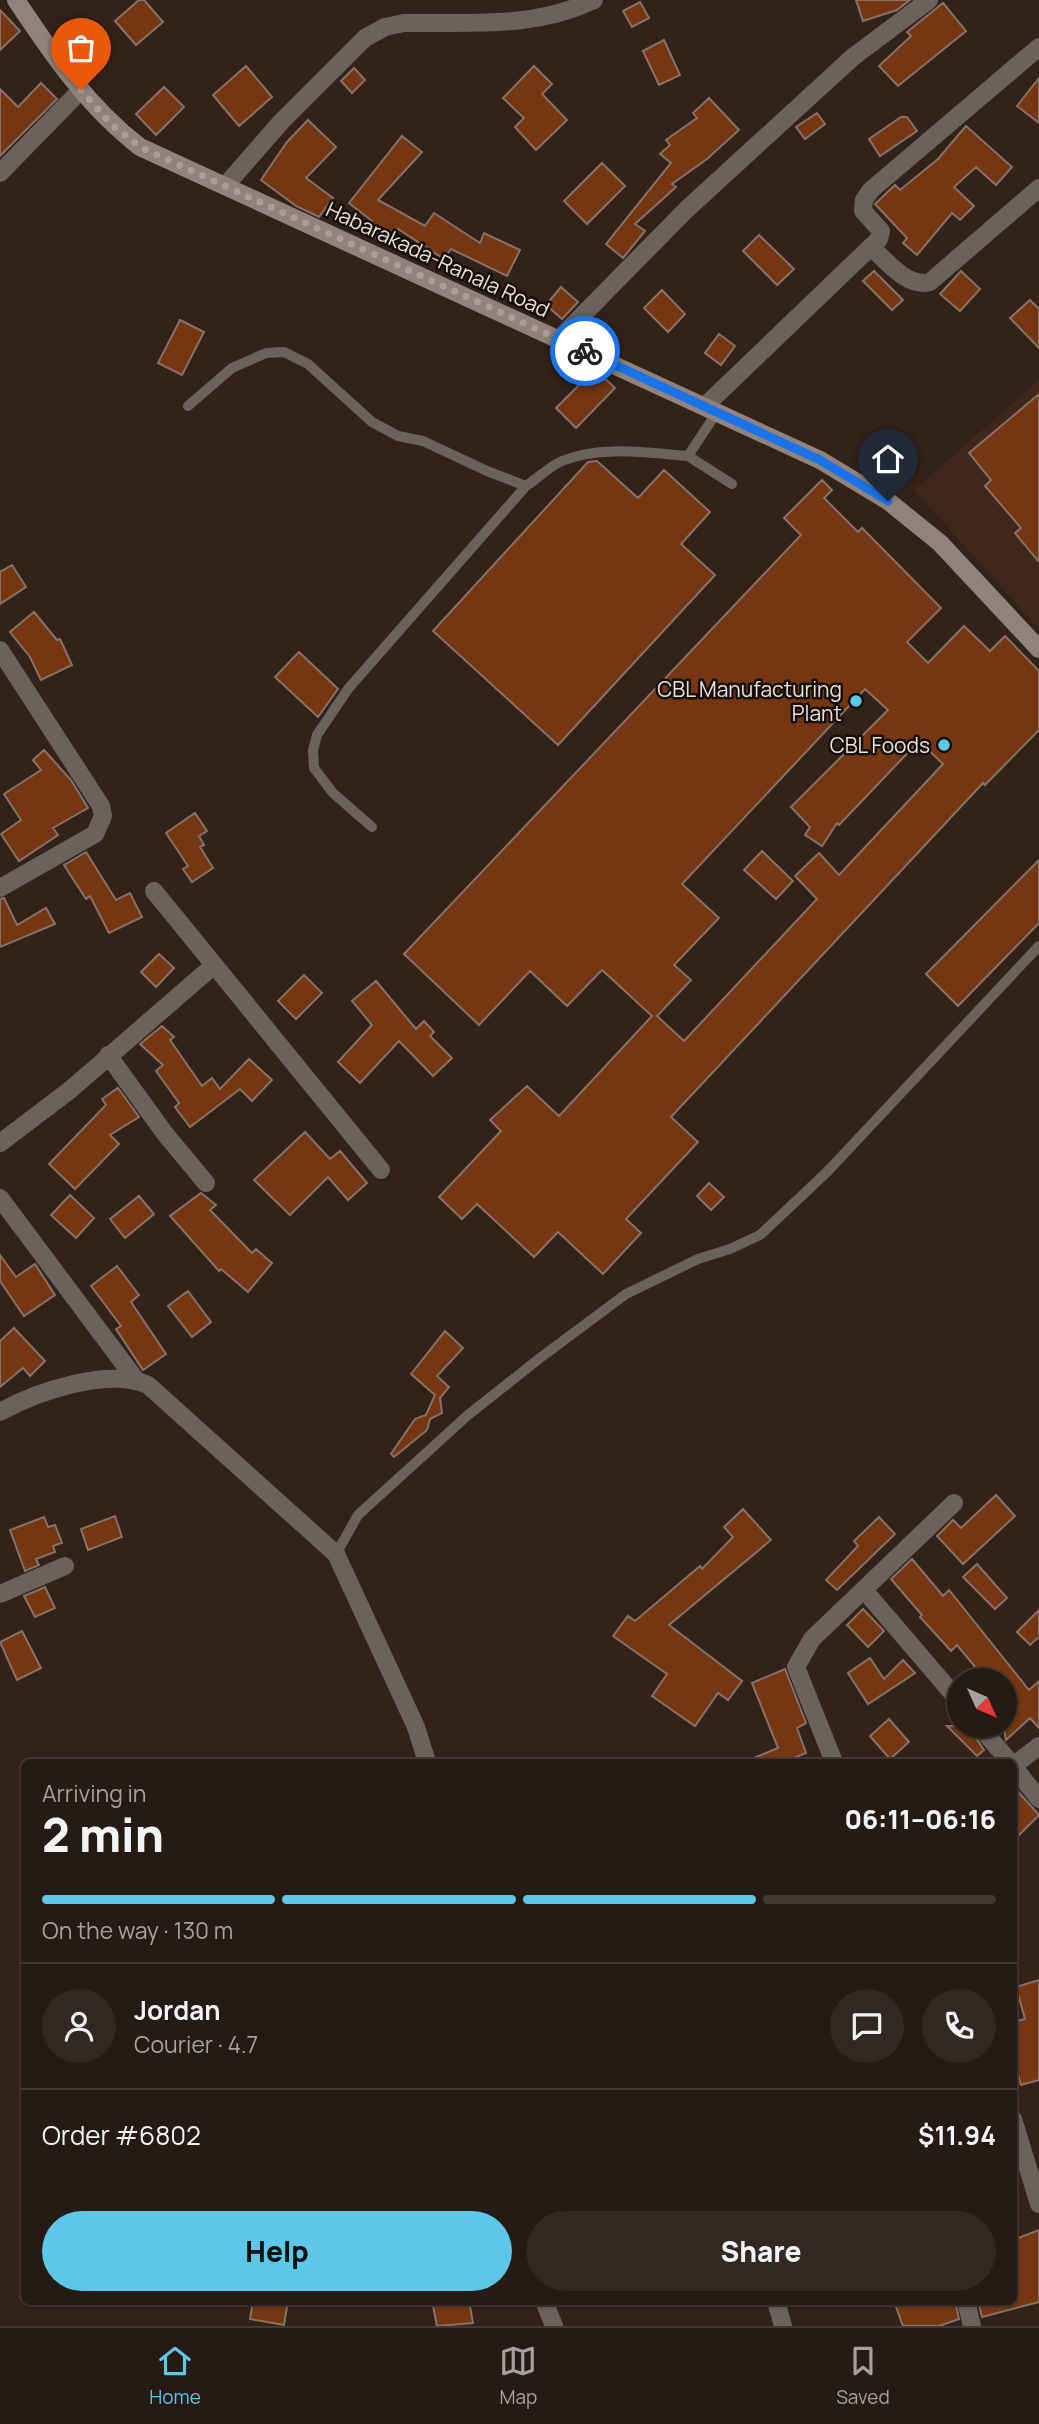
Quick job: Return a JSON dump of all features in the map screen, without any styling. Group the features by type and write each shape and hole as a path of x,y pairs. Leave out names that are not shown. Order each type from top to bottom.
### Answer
{"main road":[{"name":"Habarakada-Ranala Road","path":"17,0 81,90 111,124 140,147 820,460 888,501 940,543 1039,649"}],"street":[{"path":"225,186 281,122 366,38 385,27 404,23 537,19 564,14 594,0"},
{"path":"559,339 686,210 833,75 929,0"},
{"path":"711,409 872,248 881,231 863,211 864,200 872,190 1039,47"},
{"path":"0,173 81,90"},
{"path":"872,248 909,281 920,285 930,282 1039,188"},
{"path":"0,650 101,806 103,816 95,834 0,888"},
{"path":"153,891 381,1170"},
{"path":"0,1143 70,1090 213,966"},
{"path":"108,1055 166,1135 206,1183"},
{"path":"0,1198 136,1380"},
{"path":"0,1412 22,1400 58,1388 96,1381 136,1380 148,1385 336,1554 416,1727 426,1759"},
{"path":"833,1759 796,1667 812,1639 954,1503"},
{"path":"0,1594 65,1566"},
{"path":"864,1590 947,1688"},
{"path":"989,1738 1008,1759"},
{"path":"1017,1762 1039,1746"},
{"path":"1017,1770 1039,1799"},
{"path":"1017,2132 1039,2204"},
{"path":"546,2305 554,2326"},
{"path":"777,2305 783,2326"},
{"path":"967,2305 972,2326"}],"lane":[{"path":"188,406 232,368 266,354 284,352 308,364 372,422 526,486"},
{"path":"688,456 711,409"},
{"path":"372,827 333,793 314,768 313,750 317,735 348,689 526,486 562,461 594,454 629,452 688,456 732,484"},
{"path":"336,1554 358,1515 467,1415 540,1358 626,1294 698,1259 730,1250 760,1235 827,1172 1039,946"}],"shaded area":[{"path":"1039,380 1039,629 914,490"}],"building":[{"path":"139,0 144,0 163,22 136,45 115,21"},
{"path":"856,0 910,0 897,10 863,21"},
{"path":"640,2 649,18 632,27 623,11"},
{"path":"943,3 966,31 898,86 879,66 911,36 907,32"},
{"path":"0,10 20,31 0,50"},
{"path":"664,40 680,75 659,85 643,51"},
{"path":"246,66 272,97 239,126 213,95"},
{"path":"534,66 552,84 542,94 567,120 536,150 515,127 524,118 503,98"},
{"path":"354,68 365,80 352,93 341,81"},
{"path":"1039,78 1039,123 1017,106"},
{"path":"41,83 57,99 0,156 0,89 18,107"},
{"path":"164,87 184,107 156,135 136,114"},
{"path":"709,98 739,130 707,159 672,184 676,187 635,224 645,231 623,258 606,244 671,163 660,154 670,145 666,140 697,118 693,113"},
{"path":"817,113 825,124 805,139 796,127"},
{"path":"901,117 907,117 917,131 880,156 869,139"},
{"path":"308,120 336,147 306,178 333,198 319,217 296,206 261,180 287,142"},
{"path":"966,126 1012,167 996,185 976,167 954,187 974,206 960,220 952,213 917,255 903,243 907,238 875,204 895,185 900,190 938,159"},
{"path":"402,136 422,152 378,200 425,226 434,213 480,243 484,233 520,250 507,276 451,249 444,259 398,229 389,245 366,233 372,221 349,203"},
{"path":"602,163 625,186 587,224 564,201"},
{"path":"759,235 794,269 777,285 743,251"},
{"path":"874,271 903,300 892,310 863,281"},
{"path":"961,271 980,289 960,311 940,294"},
{"path":"561,287 578,302 562,319 546,305"},
{"path":"662,290 685,314 668,332 644,308"},
{"path":"1030,300 1039,309 1039,348 1010,318"},
{"path":"180,320 204,332 182,375 158,363"},
{"path":"719,334 735,346 721,365 705,353"},
{"path":"595,369 615,388 576,428 556,408"},
{"path":"1039,394 1039,562 1015,533 1021,528 985,486 991,480 969,453"},
{"path":"597,461 638,498 664,470 710,512 681,544 715,575 558,745 433,631 588,462"},
{"path":"822,480 832,490 824,498 858,532 862,528 941,608 907,642 928,663 964,626 990,651 1005,636 1039,671 1039,730 985,785 983,783 671,1117 698,1142 626,1219 641,1233 603,1274 558,1232 534,1257 477,1204 462,1219 439,1197 501,1131 490,1120 527,1086 559,1116 652,1016 602,970 567,1006 530,971 479,1025 404,954 801,535 784,518","holes":["865,689 888,710 791,807 810,827 805,835 822,846 837,823 839,825 919,741 943,764 839,875 819,853 795,876 817,899 684,1041 657,1016 691,980 674,965 719,918 682,884"]},
{"path":"12,565 26,587 0,604 0,572"},
{"path":"34,612 57,640 60,639 72,665 41,680 30,657 10,632"},
{"path":"299,652 338,689 318,717 275,677"},
{"path":"44,750 71,780 88,808 53,828 58,835 19,861 1,834 21,820 4,794 41,770 33,760"},
{"path":"195,813 207,831 199,836 204,845 200,847 213,868 192,882 183,869 188,866 166,833"},
{"path":"762,851 793,881 776,899 744,870"},
{"path":"86,852 116,900 130,893 142,917 109,933 90,896 86,899 64,865"},
{"path":"1039,860 1039,923 958,1006 926,974"},
{"path":"4,898 17,925 46,908 55,924 0,947 0,899"},
{"path":"159,954 174,968 156,987 141,972"},
{"path":"304,975 322,993 296,1019 278,1001"},
{"path":"376,981 416,1029 424,1021 434,1032 430,1036 452,1058 433,1076 399,1041 360,1083 338,1062 372,1025 352,1001"},
{"path":"162,1026 174,1037 170,1040 202,1086 212,1078 220,1089 249,1059 272,1080 252,1101 240,1089 190,1127 175,1107 179,1103 156,1071 163,1065 140,1044"},
{"path":"118,1088 139,1117 110,1135 119,1144 75,1189 49,1164 106,1105 102,1099"},
{"path":"305,1132 330,1159 340,1151 367,1183 348,1200 328,1177 290,1215 254,1180"},
{"path":"709,1183 724,1197 711,1210 697,1196"},
{"path":"201,1193 216,1205 210,1210 252,1253 256,1249 272,1263 248,1292 221,1269 219,1271 170,1216"},
{"path":"70,1195 94,1218 76,1238 51,1215"},
{"path":"139,1196 154,1214 125,1238 110,1219"},
{"path":"0,1255 16,1277 35,1264 55,1295 24,1316 0,1281"},
{"path":"117,1266 139,1295 131,1302 166,1354 143,1370 116,1329 121,1326 91,1286"},
{"path":"188,1291 211,1322 192,1337 168,1306"},
{"path":"14,1328 45,1361 30,1376 23,1368 0,1387 0,1341"},
{"path":"445,1331 463,1348 437,1376 449,1387 440,1398 442,1413 430,1419 427,1430 394,1457 391,1454 415,1419 426,1415 435,1395 411,1374"},
{"path":"996,1495 1015,1516 963,1564 937,1536 953,1520 961,1528"},
{"path":"743,1509 771,1540 669,1625 742,1681 728,1700 718,1693 695,1726 652,1696 667,1674 613,1636 628,1616 635,1621 700,1566 702,1569 733,1537 724,1527"},
{"path":"115,1516 122,1537 88,1550 81,1529"},
{"path":"44,1517 48,1527 55,1525 62,1543 53,1546 55,1552 36,1559 39,1565 25,1571 10,1530"},
{"path":"879,1517 895,1534 837,1590 826,1580 858,1546 854,1541"},
{"path":"912,1559 943,1596 949,1590 1011,1668 976,1668 957,1645 951,1651 891,1579"},
{"path":"977,1564 1007,1598 995,1609 963,1577"},
{"path":"45,1587 55,1608 35,1617 24,1596"},
{"path":"863,1609 884,1631 868,1647 847,1625"},
{"path":"1039,1610 1039,1637 1030,1645 1017,1632"},
{"path":"22,1631 41,1668 17,1680 0,1642"},
{"path":"870,1658 884,1679 903,1660 915,1673 868,1704 848,1673"},
{"path":"785,1669 806,1723 797,1728 806,1753 791,1759 751,1759 778,1748 752,1683"},
{"path":"1017,1675 1029,1690 1039,1681 1039,1728 1030,1718 1017,1730"},
{"path":"889,1719 909,1742 890,1759 870,1736"},
{"path":"959,1738 976,1738 984,1750 977,1756"},
{"path":"1017,1790 1039,1815 1017,1837"},
{"path":"1039,1980 1039,2080 1021,2085 1017,2072 1017,2021 1025,2019 1017,1987"},
{"path":"1039,2230 1039,2302 982,2317 979,2305 1017,2305 1017,2238"},
{"path":"252,2305 287,2305 284,2325 250,2319"},
{"path":"433,2305 470,2305 473,2323 437,2326"},
{"path":"895,2305 956,2305 959,2319 939,2326 903,2326"}],"way so far":[{"path":"81,90 111,124 140,147 585,351"}],"place":[{"name":"CBL Manufacturing Plant","path":"856,701"},
{"name":"CBL Foods","path":"944,745"}],"route":[{"path":"585,351 820,460 888,501"}]}
